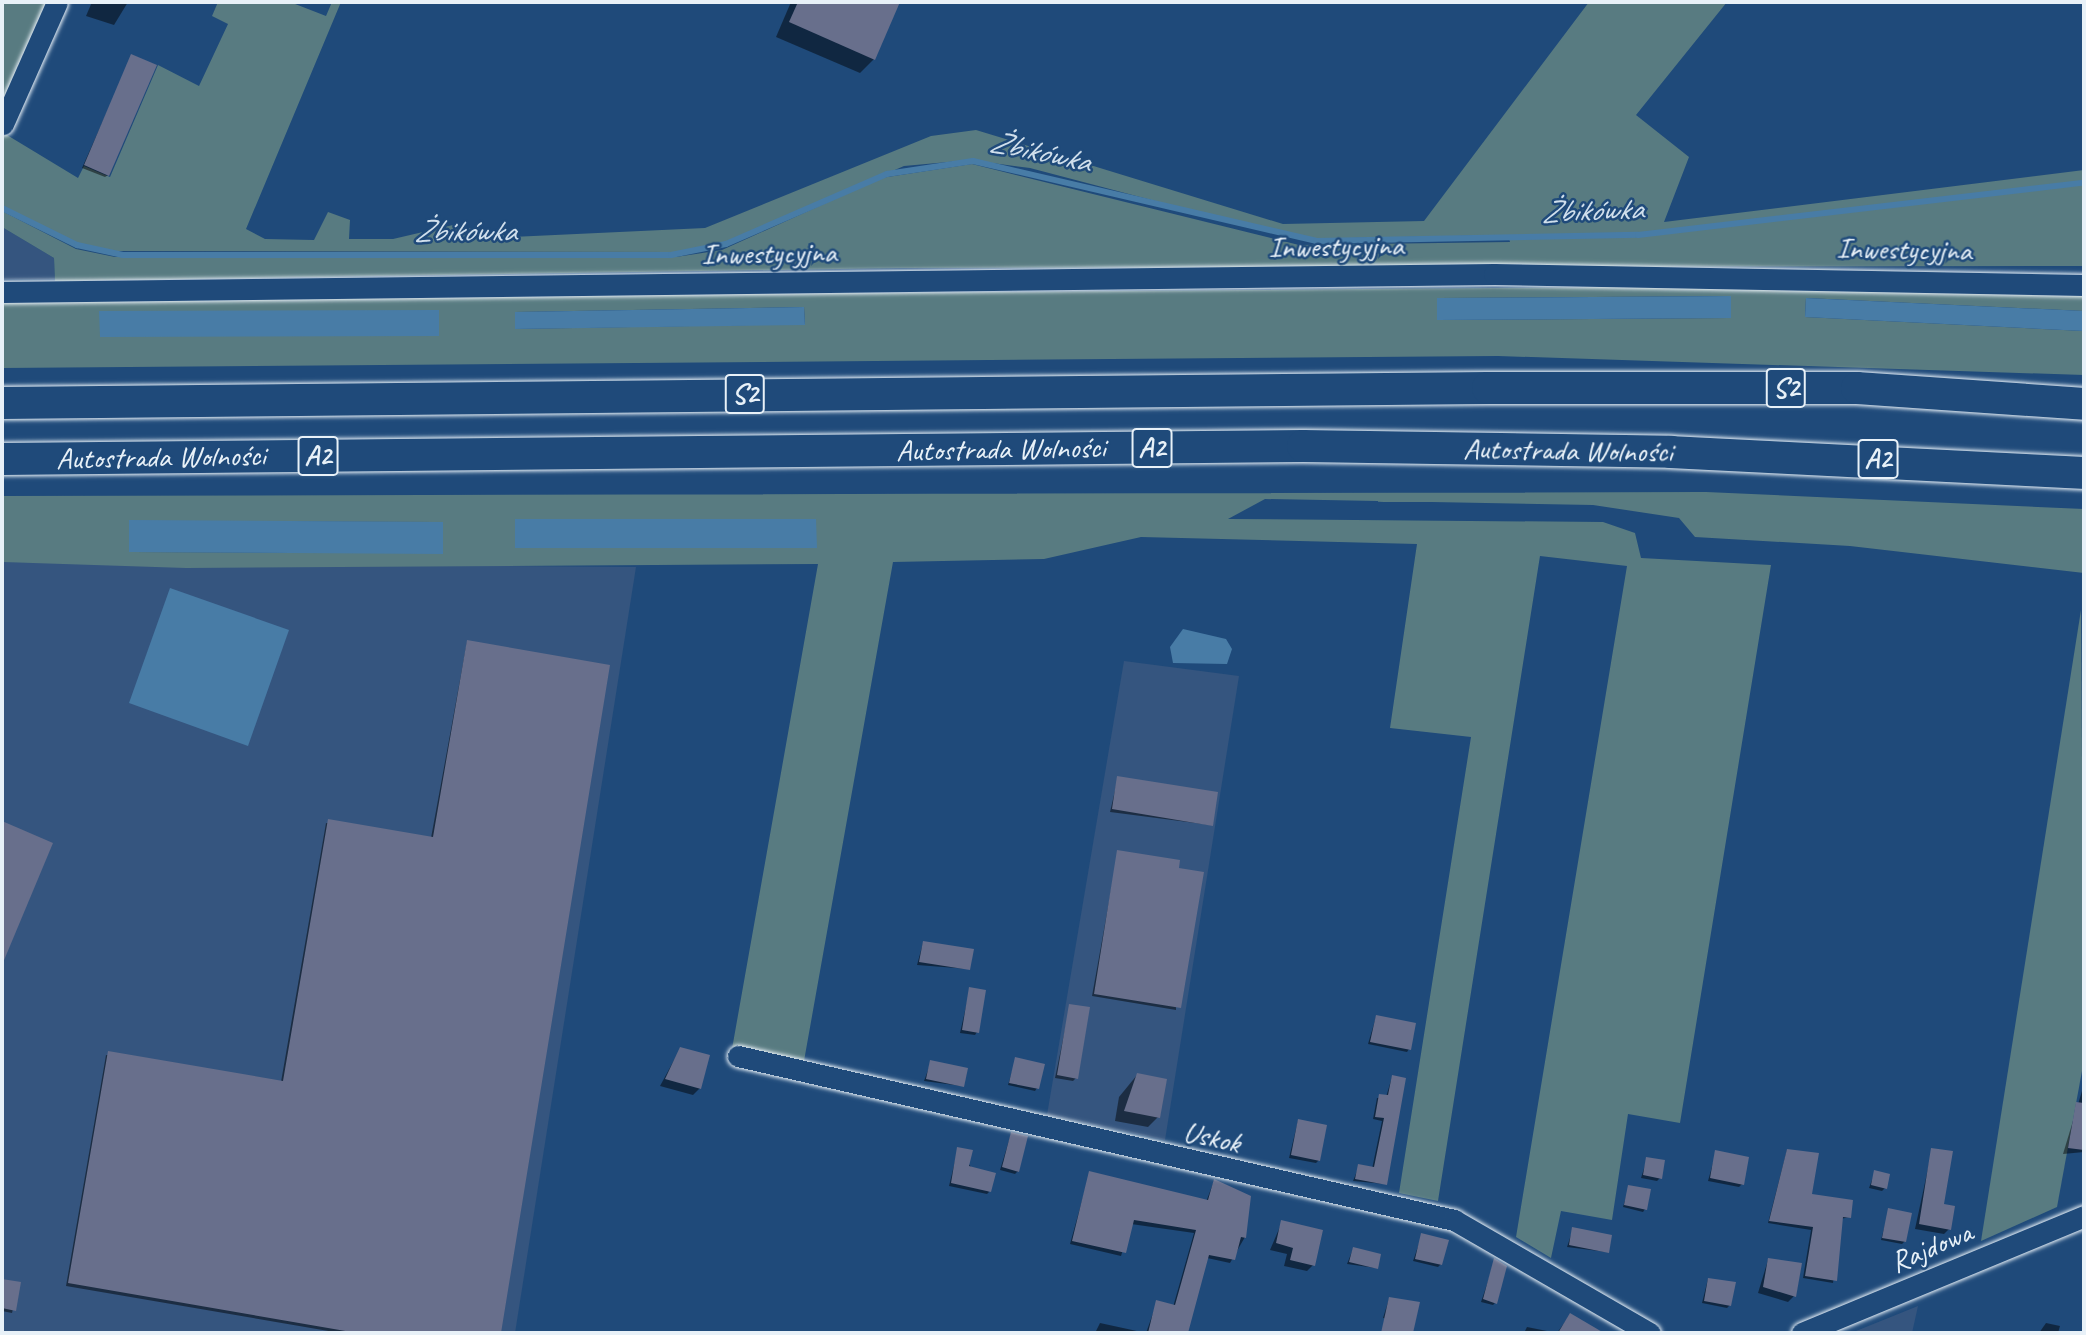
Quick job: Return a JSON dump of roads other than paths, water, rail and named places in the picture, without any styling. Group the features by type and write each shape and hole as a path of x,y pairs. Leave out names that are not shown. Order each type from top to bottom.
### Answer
{"highway":[{"name":"S2","path":"2,403 1857,388 2084,404"},
{"name":"Autostrada Wolności","path":"2,459 1303,446 1671,452 2084,472"}],"street":[{"path":"3,124 57,2"},
{"name":"Inwestycyjna","path":"2,292 1494,274 2084,285"},
{"name":"Uskok","path":"738,1056 1454,1220 1650,1333"},
{"name":"Rajdowa","path":"1802,1333 2084,1216"}],"waterway":[{"name":"Żbikówka","path":"2,208 77,245 123,255 671,255 726,244 887,174 973,161 1316,241 1638,235 2084,183"}]}
